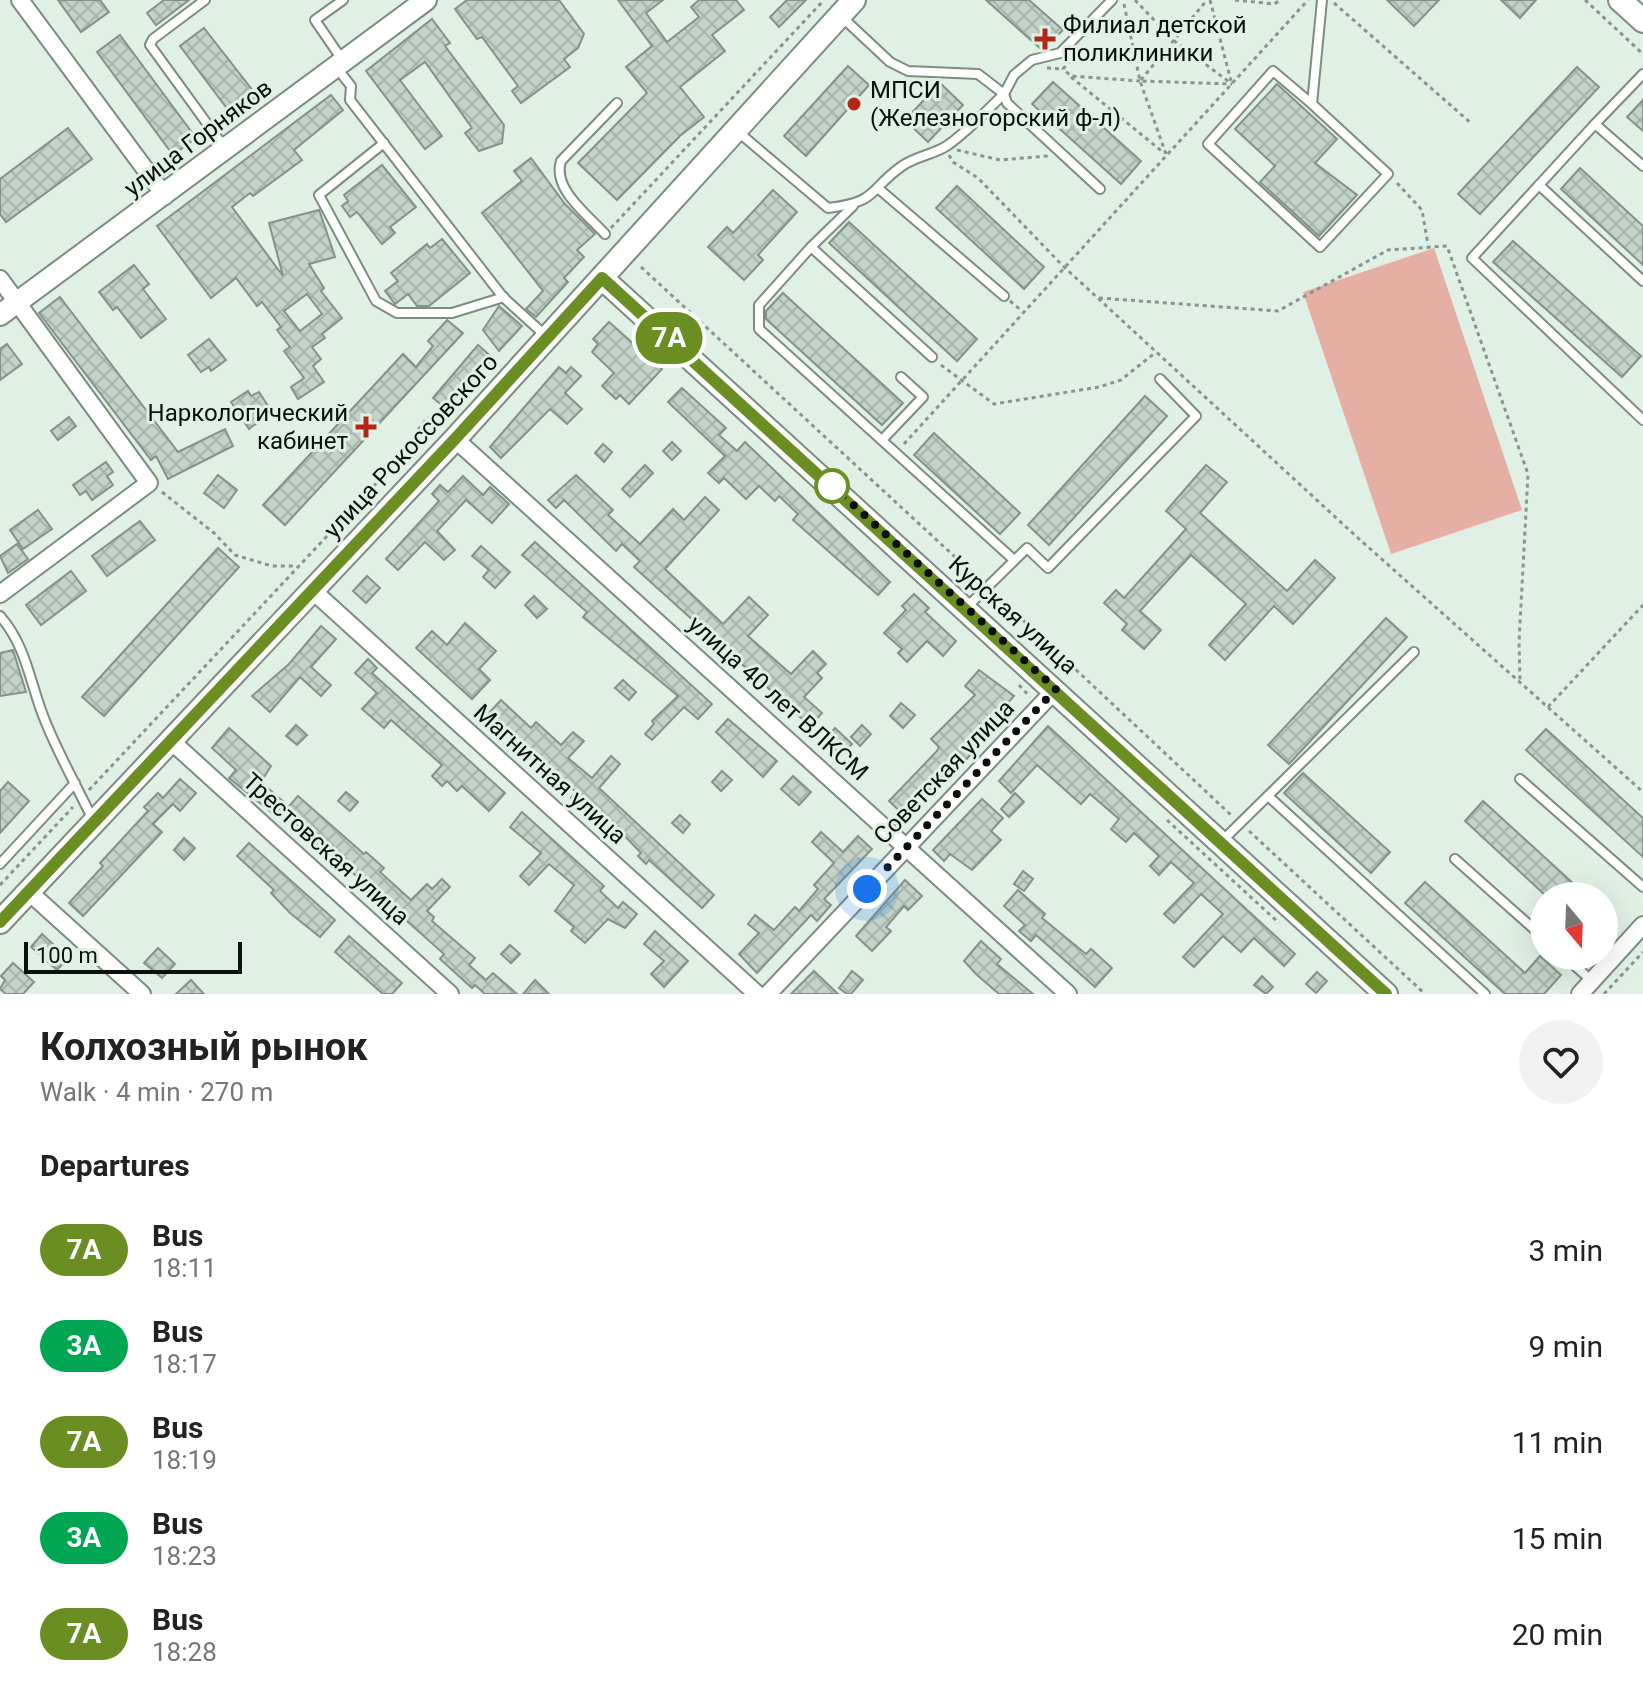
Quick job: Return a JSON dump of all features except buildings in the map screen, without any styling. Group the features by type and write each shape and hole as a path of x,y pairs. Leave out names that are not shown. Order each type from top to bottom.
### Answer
{"main road":[{"path":"1620,0 1643,21"},
{"name":"улица Рокоссовского","path":"0,922 455,439 736,130 840,5"},
{"name":"Курская улица","path":"602,278 1056,689 1386,994"}],"street":[{"name":"улица Горняков","path":"0,315 165,196 426,0"},
{"path":"25,2 165,196"},
{"path":"0,279 149,483 0,594"},
{"name":"улица 40 лет ВЛКСМ","path":"455,439 1068,994"},
{"name":"Магнитная улица","path":"311,589 757,994"},
{"name":"Советская улица","path":"768,994 1056,689"},
{"name":"Трестовская улица","path":"170,740 450,994"},
{"path":"28,891 142,994"},
{"path":"1580,994 1643,925"}],"lane":[{"path":"205,0 153,39 150,45 219,140 231,146"},
{"path":"343,0 315,20 351,86 350,100 504,297 548,337"},
{"path":"1014,560 759,329 759,305 856,203 879,189 901,167 931,151 946,148 1004,94 1014,75 1032,60 1060,53 1112,0"},
{"path":"1312,104 1322,0"},
{"path":"840,5 890,62 908,71 978,74 1004,94 1007,103 1100,189"},
{"path":"1273,71 1312,104 1388,174 1320,247 1208,144 1273,71"},
{"path":"1643,74 1472,258 1643,420"},
{"path":"605,234 561,185 558,173 561,161 617,103"},
{"path":"1595,124 1643,166"},
{"path":"736,130 828,208 856,203"},
{"path":"384,143 319,195 376,301 397,313 426,315 452,313 504,297"},
{"path":"1539,185 1643,281"},
{"path":"879,189 1004,296"},
{"path":"811,247 932,357"},
{"path":"882,440 923,397 901,377"},
{"path":"966,608 1027,548 1048,568 1196,416 1160,379"},
{"path":"0,616 13,631 32,672 45,722 94,821"},
{"path":"1221,842 1414,652"},
{"path":"1520,779 1643,887"},
{"path":"0,864 75,783"},
{"path":"1268,796 1485,994"},
{"path":"1455,859 1530,926"},
{"path":"1580,970 1592,981"}],"path":[{"path":"1135,0 1173,40 1232,84"},
{"path":"1140,81 1208,0"},
{"path":"1208,0 1232,84"},
{"path":"1235,0 1274,4 1281,0"},
{"path":"896,453 1308,0"},
{"path":"1331,0 1472,124"},
{"path":"1585,0 1643,54"},
{"path":"1123,1 1140,81 1167,156"},
{"path":"605,234 840,5"},
{"path":"1069,63 1063,69 1167,156"},
{"path":"1071,76 1232,84"},
{"path":"946,148 1000,160 1064,155"},
{"path":"946,148 953,162 978,178 1063,266 1643,792"},
{"path":"1398,184 1422,210 1428,246"},
{"path":"1099,298 1278,311 1388,250 1447,246 1528,474 1519,642 1520,682"},
{"path":"641,267 1425,994"},
{"path":"932,357 961,382 994,404 1099,387 1121,380 1157,352"},
{"path":"0,885 374,486 428,417"},
{"path":"149,483 214,533 235,555 272,566 297,566"},
{"path":"1548,707 1643,605"},
{"path":"1604,994 1643,952"}],"shaded area":[{"path":"1434,248 1522,510 1391,554 1303,292"}],"bus line":[{"name":"7А","path":"0,922 455,439 602,278 1056,689 1386,994"}],"place":[{"name":"Филиал детской поликлиники","path":"1045,39"},
{"name":"МПСИ (Железногорский ф-л)","path":"854,104"},
{"name":"Наркологический кабинет","path":"366,427"}],"route":[{"path":"832,486 827,481 1056,689 867,889"}]}
